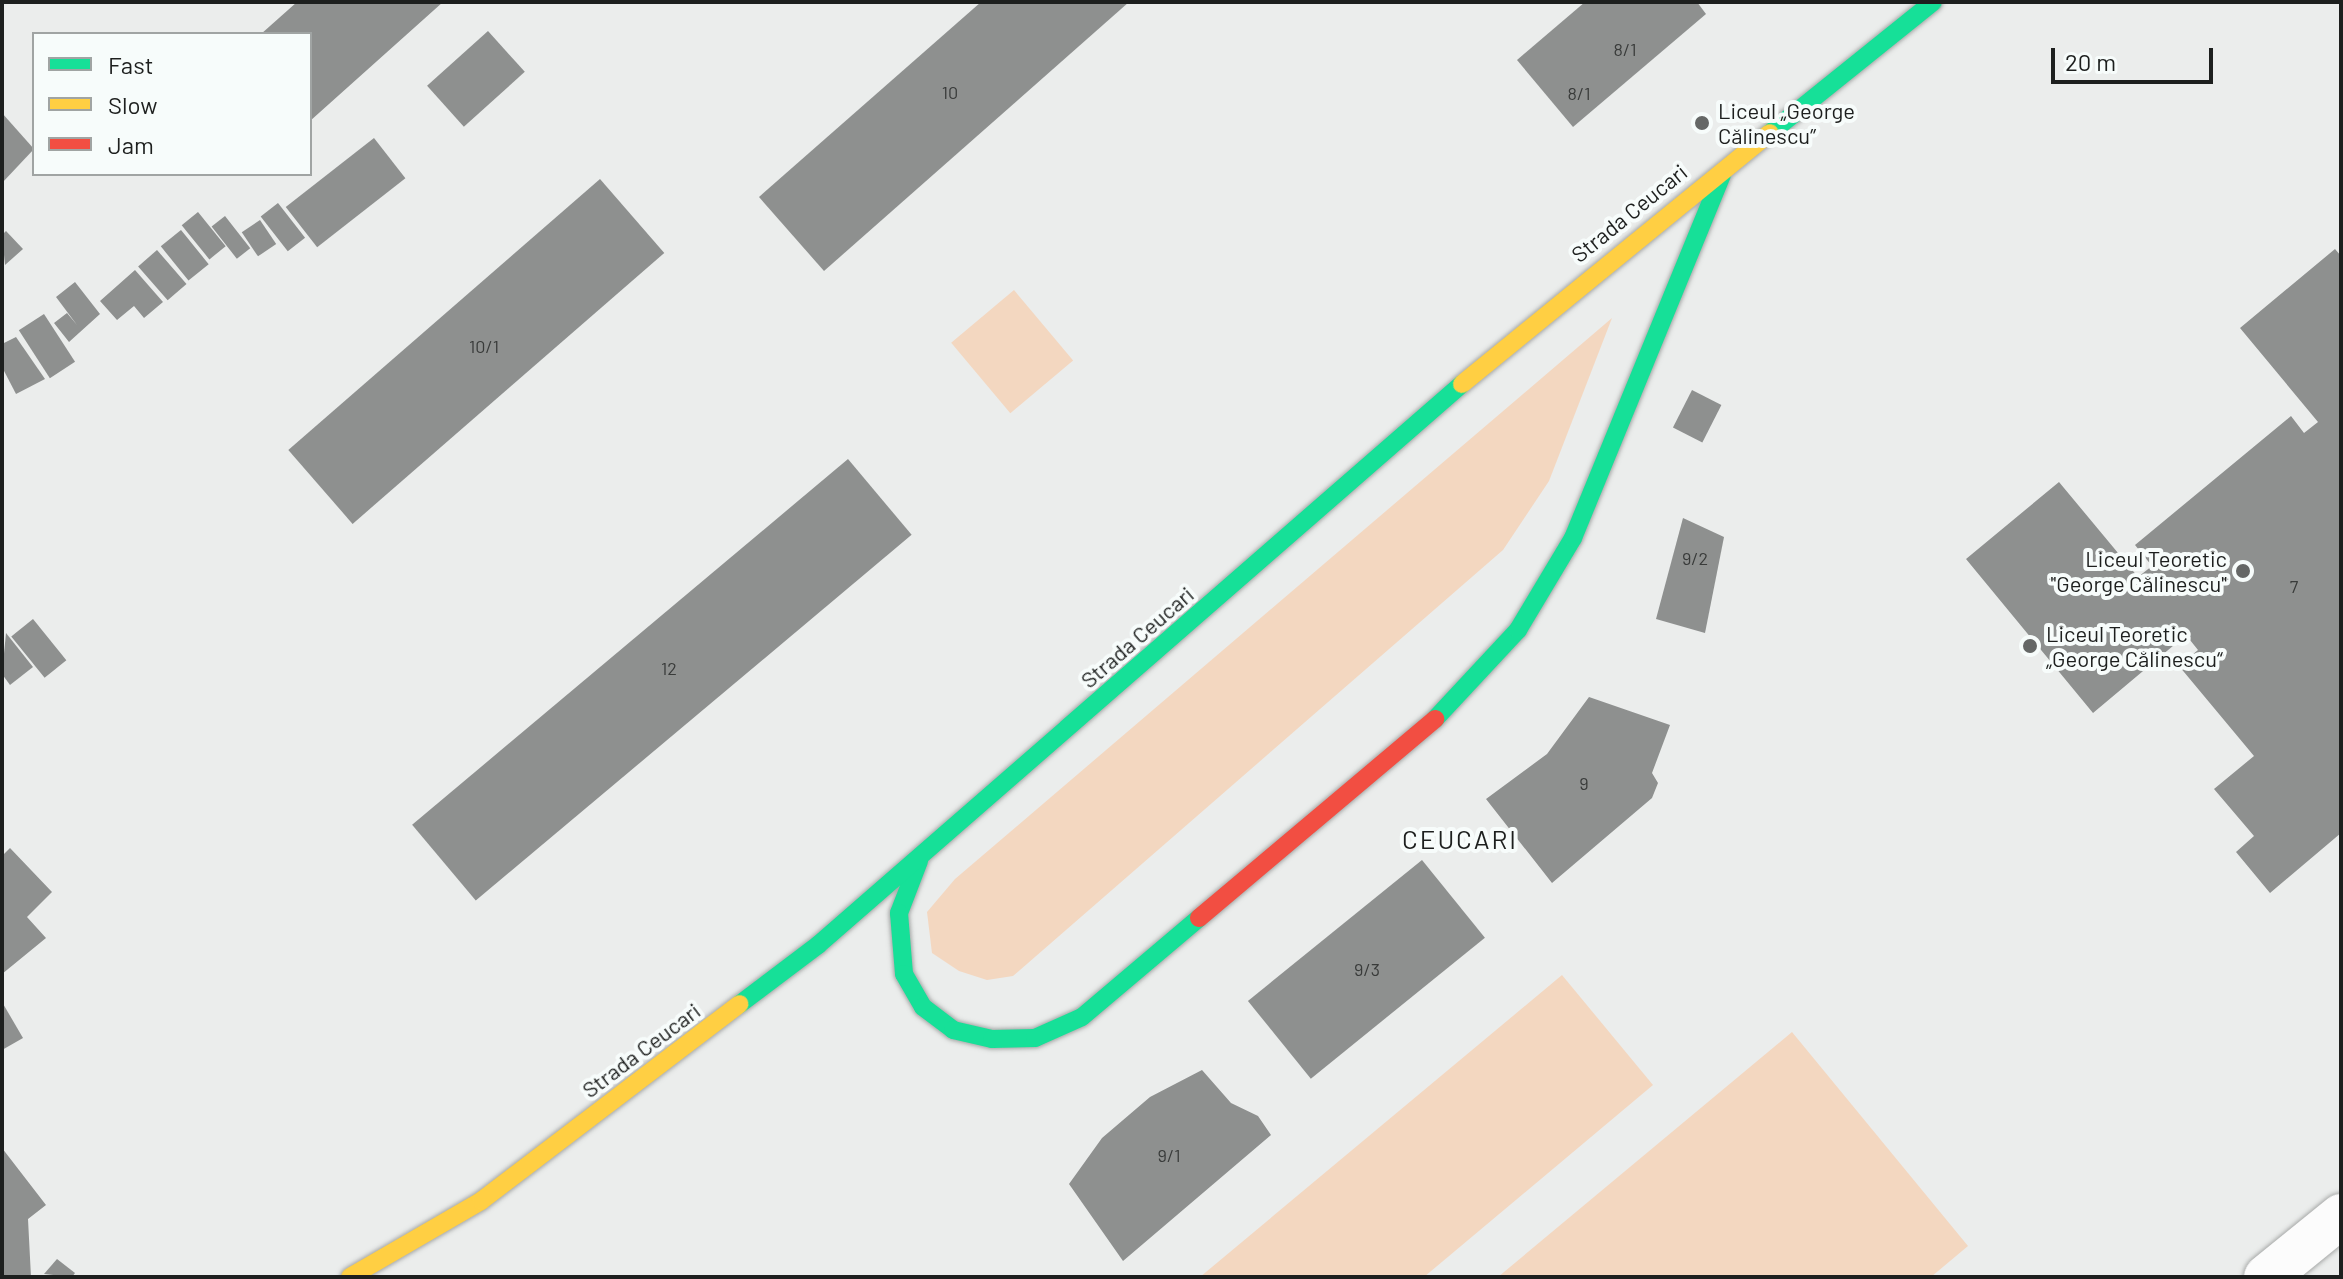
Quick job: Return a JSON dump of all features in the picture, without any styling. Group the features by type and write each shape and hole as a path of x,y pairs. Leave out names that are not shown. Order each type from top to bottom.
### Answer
{"street":[{"name":"Strada Ceucari","path":"350,1277 481,1201 818,945 1530,325 1933,2"},
{"path":"920,859 899,913 904,974 923,1007 953,1030 992,1039 1035,1038 1082,1017 1452,705 1518,630 1573,538 1726,165"},
{"path":"2266,1277 2341,1216"}],"shaded area":[{"path":"1014,290 1073,360 1010,413 951,343"},
{"path":"1612,318 1549,481 1503,550 1013,976 987,980 959,971 932,953 927,912 955,879"},
{"path":"1562,975 1653,1085 1424,1277 1200,1277"},
{"path":"1792,1032 1968,1246 1931,1277 1498,1277"}],"building":[{"path":"297,2 443,2 312,119 312,32 263,32"},
{"path":"981,2 1129,2 824,271 759,197"},
{"path":"1585,2 1697,2 1706,14 1573,127 1517,60"},
{"path":"488,31 525,72 464,127 427,86"},
{"path":"2,113 32,147 32,151 2,183"},
{"path":"374,138 405,178 317,247 286,207"},
{"path":"600,179 664,253 353,524 288,450"},
{"path":"278,203 305,238 288,251 261,217"},
{"path":"198,212 226,246 209,259 182,225"},
{"path":"225,216 250,248 237,259 212,226"},
{"path":"260,220 276,244 258,256 242,232"},
{"path":"181,230 209,264 188,281 161,246"},
{"path":"6,231 23,249 5,265 2,235"},
{"name":"Liceul Teoretic \"George Călinescu\"","path":"2335,249 2341,256 2341,833 2270,893 2236,852 2254,836 2214,789 2254,756 2179,666 2198,650 2186,635 2093,713 1966,559 2059,482 2138,577 2152,566 2135,545 2291,416 2304,433 2318,422 2240,328"},
{"path":"157,250 187,284 168,300 138,266"},
{"path":"135,270 163,302 144,318 134,306 117,320 100,301"},
{"path":"75,282 100,314 69,342 54,323 67,313 77,325 56,297"},
{"path":"44,314 75,362 50,378 19,330"},
{"path":"16,337 45,379 16,394 2,367 2,344"},
{"path":"1692,390 1721,405 1702,442 1673,427"},
{"path":"848,459 912,535 476,901 412,825"},
{"path":"1683,518 1724,537 1705,633 1656,619"},
{"path":"33,619 66,660 45,678 11,637"},
{"path":"6,633 33,667 10,685 2,674"},
{"path":"1589,697 1670,725 1652,773 1658,783 1652,798 1552,883 1486,799 1547,754"},
{"path":"10,848 52,892 27,917 46,938 2,974 2,856"},
{"path":"1422,860 1485,938 1311,1079 1248,1001"},
{"path":"2,1002 23,1038 2,1050"},
{"path":"1202,1070 1231,1103 1258,1116 1271,1135 1123,1261 1069,1184 1102,1138 1150,1097"},
{"path":"2,1148 46,1205 28,1219 31,1277 2,1277"},
{"path":"57,1259 75,1273 72,1277 44,1274"}],"traffic: fast":[{"path":"1770,133 1933,2"},
{"path":"1435,719 1518,630 1573,538 1722,175"},
{"path":"740,1004 818,945 1462,384"},
{"path":"919,861 899,913 904,974 923,1007 953,1030 992,1039 1035,1038 1082,1017 1199,918"}],"traffic: slow":[{"path":"1462,384 1770,133"},
{"path":"350,1277 481,1201 740,1004"}],"traffic: jam":[{"path":"1199,918 1435,719"}],"place":[{"name":"Liceul „George Călinescu”","path":"1702,123"},
{"name":"Liceul Teoretic \"George Călinescu\"","path":"2243,571"},
{"name":"Liceul Teoretic „George Călinescu“","path":"2030,646"}],"district":[{"name":"CEUCARI","path":"1460,839"}]}
